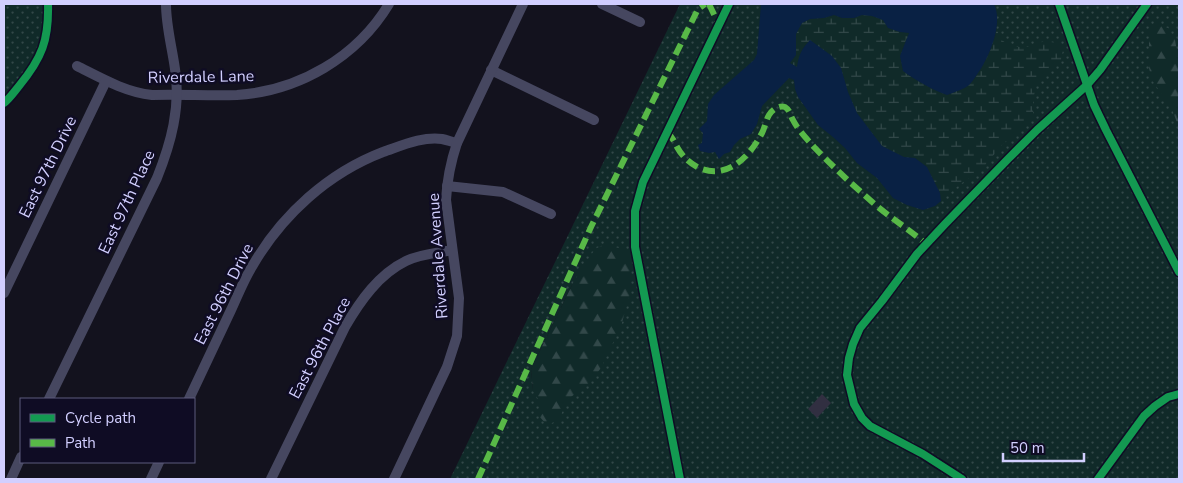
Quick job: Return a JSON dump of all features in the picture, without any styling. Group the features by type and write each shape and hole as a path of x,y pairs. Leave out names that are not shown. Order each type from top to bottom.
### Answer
{"street":[{"name":"East 97th Place","path":"49,398 157,178 170,140 175,115 176,94 175,70 166,4"},
{"name":"Riverdale Lane","path":"77,66 132,92 141,94 236,95 251,93 301,80 336,61 369,31 389,4"},
{"name":"Riverdale Avenue","path":"394,479 447,367 457,336 459,298 447,210 447,186 457,143 523,4"},
{"path":"602,4 640,22"},
{"path":"491,70 594,120"},
{"name":"East 97th Drive","path":"4,293 106,80"},
{"name":"East 96th Drive","path":"189,398 252,266 272,237 306,199 332,180 374,156 399,146 432,139 442,139 457,143"},
{"path":"447,186 503,192 551,214"},
{"name":"East 96th Place","path":"271,479 356,307 377,283 394,268 406,261 452,250"},
{"path":"10,479 20,459"},
{"path":"151,479 159,463"}],"green space":[{"path":"4,4 46,4 44,29 39,51 26,74 4,100"},
{"path":"680,4 1179,4 1179,479 450,479","holes":["574,281 533,390 531,369"]},
{"path":"834,15 842,18 854,18 862,15 872,16 883,20 900,32 909,32 900,56 903,71 947,95 969,85 983,67 997,29 1000,39 1012,47 1030,47 1044,41 1057,43 1063,50 1061,60 1037,82 1033,100 1033,117 1002,145 981,170 959,185 941,201 935,183 920,163 915,158 904,157 882,146 857,113 841,68 799,57 797,67 789,63 796,55 796,34 802,23 810,19"},
{"path":"1153,24 1168,28 1175,40 1179,63 1179,128 1172,109 1152,80 1149,68 1149,39"},
{"path":"603,245 624,249 632,260 630,294 621,326 601,368 588,384 567,400 559,420 547,425 539,416 543,407 533,391 531,369 574,281 595,249"}],"water":[{"path":"761,4 994,4 997,12 996,31 990,51 981,69 969,85 947,95 903,71 900,56 909,33 888,28 883,20 872,16 862,15 854,18 842,18 834,15 810,19 802,23 796,34 796,55 790,63 797,67 801,52 810,40 832,56 841,68 857,113 882,146 904,157 915,158 927,167 940,193 941,201 935,206 923,210 893,198 877,178 857,163 845,148 818,125 798,97 794,80 789,78 762,106 757,124 751,134 740,139 730,152 724,154 719,159 715,152 700,151 698,145 702,143 703,133 699,129 707,121 708,104 714,95 754,60 757,54"}],"building":[{"path":"822,394 831,403 817,418 808,409"}],"marked path":[{"path":"478,479 591,227 698,9 705,4"},
{"path":"709,4 719,25"},
{"path":"666,132 673,139 681,153 692,164 710,171 719,171 737,164 757,142 770,113 778,107 785,107 800,131 829,163 878,207 926,244"}],"cycle path":[{"path":"4,103 27,76 39,57 47,28 48,4"},
{"path":"680,479 635,247 635,211 643,182 729,4"},
{"path":"1059,4 1094,105 1179,272"},
{"path":"962,479 923,454 870,426 862,418 854,404 847,375 853,344 860,328 917,254 1037,130 1087,85 1100,70 1147,4"},
{"path":"1098,479 1144,416 1168,397 1179,394"}]}
